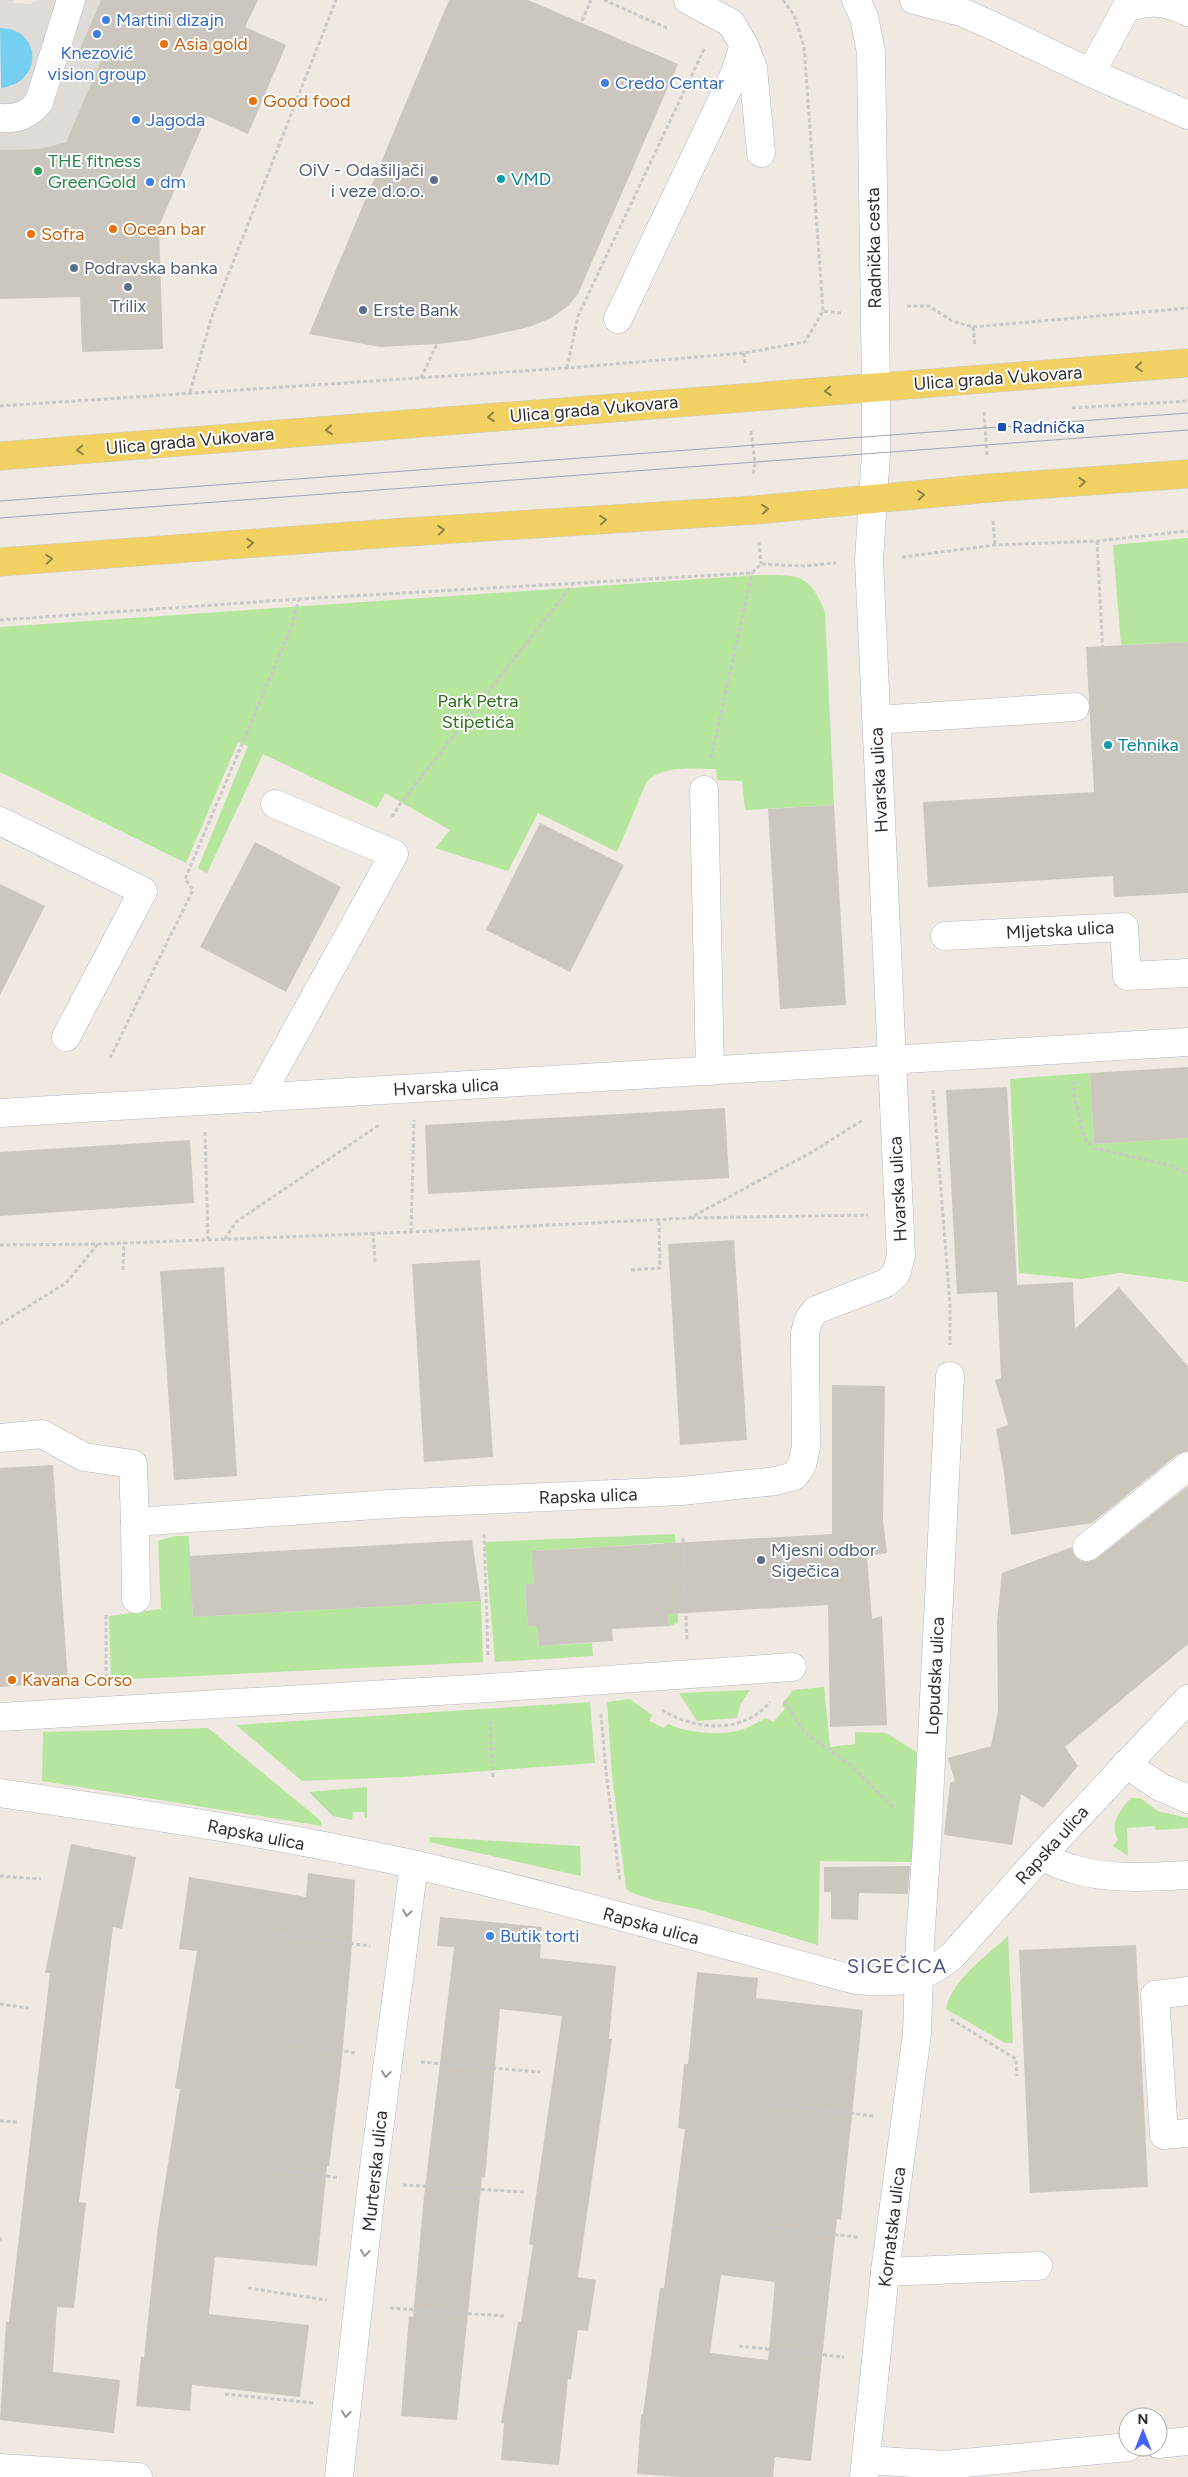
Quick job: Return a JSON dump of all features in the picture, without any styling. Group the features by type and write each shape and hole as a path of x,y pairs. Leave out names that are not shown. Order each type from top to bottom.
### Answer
{"main road":[{"name":"Ulica grada Vukovara","path":"0,456 1188,363"},
{"path":"0,562 755,510 1188,474"}],"street":[{"path":"0,118 14,119 30,113 40,102 71,0"},
{"path":"688,0 731,23 744,45 753,68 761,153"},
{"name":"Radnička cesta","path":"856,0 864,17 871,52 876,388 876,454 872,499"},
{"path":"914,0 968,16 1091,73 1188,115"},
{"path":"1091,73 1126,8 1147,1 1176,7 1188,12"},
{"path":"618,319 735,73 744,45"},
{"name":"Hvarska ulica","path":"872,499 869,560 901,1256 896,1274 886,1284"},
{"path":"877,720 1075,707"},
{"path":"704,790 710,1071"},
{"path":"259,1098 394,854 275,804"},
{"path":"0,821 143,891 66,1037"},
{"name":"Mljetska ulica","path":"945,936 1124,927 1127,976 1188,973"},
{"name":"Hvarska ulica","path":"0,1114 1188,1042"},
{"name":"Rapska ulica","path":"135,1522 388,1504 681,1491 776,1481 794,1476 802,1465 806,1447 805,1333 809,1319 816,1310 886,1284"},
{"name":"Lopudska ulica","path":"919,1976 950,1376"},
{"path":"0,1438 42,1434 84,1457 132,1464 136,1599"},
{"path":"1087,1547 1188,1466"},
{"path":"0,1716 489,1688 792,1667"},
{"name":"Rapska ulica","path":"0,1793 154,1815 414,1865 856,1980 882,1983 901,1981 919,1976 936,1969 953,1955 1041,1856 1188,1699"},
{"path":"1126,1764 1160,1788 1188,1800"},
{"path":"1041,1856 1071,1869 1089,1873 1159,1877 1188,1875"},
{"name":"Murterska ulica","path":"339,2477 346,2407 360,2305 372,2183 401,1950 414,1865"},
{"name":"Kornatska ulica","path":"865,2468 885,2272 917,2034 919,1976"},
{"path":"1188,1992 1155,1995 1164,2135 1188,2133"},
{"path":"885,2272 1038,2266"},
{"path":"1168,2443 1188,2441"},
{"path":"865,2468 945,2465 1029,2467 1118,2449"},
{"path":"0,2468 138,2477"}],"path":[{"path":"190,392 212,316 336,0"},
{"path":"582,22 591,0"},
{"path":"604,0 671,30"},
{"path":"0,406 567,368 744,353 805,342 823,312 804,46 794,15 783,0"},
{"path":"567,368 578,316 705,45 697,41"},
{"path":"912,306 929,306 952,321 973,327 1188,308"},
{"path":"823,312 841,313"},
{"path":"973,327 974,336"},
{"path":"421,378 437,344"},
{"path":"1062,408 1188,401"},
{"path":"983,406 987,454"},
{"path":"984,413 994,412"},
{"path":"752,438 755,463 753,484"},
{"path":"993,518 995,546"},
{"path":"915,556 995,546 1097,541 1188,531"},
{"path":"1097,541 1106,700"},
{"path":"704,790 752,574 761,564 760,555"},
{"path":"761,564 804,566 823,564"},
{"path":"0,620 299,599 752,574"},
{"path":"376,846 400,804 572,584"},
{"path":"110,1058 193,890 185,879 291,628 299,599"},
{"path":"1074,1078 1074,1095 1080,1125 1084,1138 1094,1148 1172,1166 1188,1174"},
{"path":"932,1081 950,1304 950,1376"},
{"path":"411,1232 414,1113"},
{"path":"690,1218 812,1152 869,1116"},
{"path":"205,1122 208,1239"},
{"path":"225,1238 236,1222 380,1124"},
{"path":"0,1245 98,1244 411,1232 690,1218 873,1215"},
{"path":"631,1270 660,1268 659,1220"},
{"path":"373,1232 375,1262"},
{"path":"123,1270 124,1242"},
{"path":"0,1324 66,1284 98,1244"},
{"path":"482,1499 493,1778"},
{"path":"683,1538 689,1674"},
{"path":"106,1711 106,1612 136,1599"},
{"path":"599,1680 606,1772 620,1883"},
{"path":"781,1697 805,1733 849,1764 927,1841"},
{"path":"0,1876 41,1879"},
{"path":"279,1934 401,1950"},
{"path":"0,2004 29,2008"},
{"path":"950,2018 1016,2059 1017,2076"},
{"path":"274,2038 388,2059 540,2072"},
{"path":"766,2103 884,2118"},
{"path":"0,2121 17,2122"},
{"path":"275,2169 372,2183 525,2192"},
{"path":"750,2226 859,2238"},
{"path":"248,2288 360,2305 504,2316"},
{"path":"739,2346 847,2358"},
{"path":"225,2394 346,2407"}],"green space":[{"path":"1188,538 1188,642 1121,645 1113,545"},
{"name":"Park Petra Stipetića","path":"758,575 783,575 800,578 813,589 825,612 834,805 745,810 742,781 717,780 716,769 671,770 662,772 647,781 617,852 538,813 508,871 435,848 450,830 385,793 377,808 263,754 207,873 198,868 248,746 238,742 186,863 0,772 0,627"},
{"path":"1090,1073 1094,1144 1188,1138 1188,1282 1120,1273 1081,1279 1019,1273 1010,1079"},
{"path":"675,1534 678,1623 669,1626 664,1543 533,1551 534,1584 525,1584 528,1626 537,1626 539,1646 592,1643 593,1656 495,1662 485,1542"},
{"path":"175,1536 189,1536 193,1617 481,1601 483,1662 111,1680 109,1616 161,1609 158,1541"},
{"path":"824,1687 830,1747 855,1744 855,1732 886,1733 920,1754 912,1862 820,1861 818,1945 697,1909 653,1900 630,1892 626,1888 612,1775 607,1702 630,1699 652,1715 649,1721 664,1728 668,1724 685,1730 724,1733 741,1730 766,1718 773,1722 785,1709 782,1705 793,1690"},
{"path":"750,1690 741,1703 737,1718 697,1721 679,1693"},
{"path":"590,1702 595,1763 403,1777 302,1781 236,1725"},
{"path":"208,1728 320,1820 322,1826 42,1781 43,1732"},
{"path":"367,1787 367,1818 365,1818 364,1812 353,1812 352,1820 333,1816 309,1792"},
{"path":"1131,1798 1140,1798 1158,1811 1188,1818 1188,1828 1156,1830 1154,1826 1127,1828 1128,1856 1113,1846 1118,1840 1115,1823 1123,1807"},
{"path":"430,1837 580,1846 581,1876 429,1842"},
{"path":"1008,1936 1013,2043 1005,2043 946,2009 955,1988 963,1978"}],"shaded area":[{"path":"0,0 14,0 12,3 30,4 38,0 101,0 79,51 101,60 66,142 39,149 0,150 0,88 11,87 28,75 7,28 0,28"}],"water":[{"path":"0,28 14,30 24,37 30,46 32,56 31,67 25,77 15,84 1,88"}],"building":[{"path":"101,0 258,0 245,27 286,45 248,134 207,116 159,226 163,349 82,352 80,297 0,299 0,150 39,149 66,142 101,60 79,51"},
{"name":"VMD","path":"449,0 528,0 678,64 578,294 568,306 551,318 529,327 470,340 437,344 380,347 309,334"},
{"name":"Tehnika","path":"1188,642 1188,893 1114,897 1113,876 928,887 923,802 1094,792 1086,647"},
{"path":"834,805 846,1005 780,1009 768,809"},
{"path":"540,823 624,865 570,972 486,930"},
{"path":"255,842 341,887 286,992 200,947"},
{"path":"0,884 45,906 0,995"},
{"path":"1188,1067 1188,1138 1094,1144 1090,1073"},
{"path":"1007,1087 1017,1285 1073,1282 1075,1329 1119,1287 1188,1366 1188,1451 1178,1454 1092,1523 1011,1535 1004,1473 996,1429 1008,1425 995,1380 1001,1378 997,1292 957,1294 946,1090"},
{"path":"725,1108 729,1178 428,1194 425,1125"},
{"path":"190,1140 194,1203 0,1216 0,1152"},
{"path":"734,1240 747,1440 680,1445 668,1244"},
{"path":"480,1260 493,1457 424,1462 412,1264"},
{"path":"224,1267 237,1476 174,1480 160,1271"},
{"path":"832,1385 885,1386 883,1520 887,1553 867,1556 872,1619 882,1616 887,1725 830,1727 828,1605 668,1614 669,1626 612,1629 613,1641 539,1646 537,1626 528,1626 525,1584 534,1584 532,1551 832,1534"},
{"path":"53,1465 68,1682 0,1687 0,1468"},
{"path":"1188,1486 1188,1644 1065,1747 1078,1766 1043,1808 1021,1794 1012,1845 944,1835 950,1783 955,1781 948,1758 991,1746 998,1711 997,1621 1002,1573 1072,1547 1075,1556 1081,1561 1089,1562 1096,1559"},
{"path":"472,1540 481,1601 193,1617 189,1556"},
{"path":"71,1844 136,1857 122,1929 113,1927 79,2202 86,2203 74,2308 57,2307 53,2372 120,2380 114,2433 0,2420 6,2322 9,2322 50,1973 45,1973"},
{"path":"910,1866 908,1894 859,1893 858,1920 831,1919 831,1892 824,1892 824,1867"},
{"path":"308,1873 355,1880 351,1958 341,2068 329,2166 327,2166 317,2266 215,2257 209,2314 309,2325 300,2397 192,2385 190,2411 136,2406 141,2357 144,2357 158,2226 180,2089 175,2088 197,1951 179,1949 189,1877 306,1897"},
{"path":"440,1917 542,1927 540,1958 616,1966 609,2039 612,2039 578,2277 596,2280 588,2331 578,2330 571,2380 568,2379 559,2465 501,2460 504,2424 501,2423 518,2322 521,2322 533,2245 529,2244 562,2016 500,2009 485,2178 482,2177 457,2420 401,2416 409,2316 413,2317 424,2196 454,1947 437,1946"},
{"path":"1136,1945 1148,2187 1030,2193 1019,1950"},
{"path":"697,1972 758,1978 756,1998 863,2010 841,2220 837,2219 811,2461 775,2457 773,2477 682,2477 637,2474 641,2414 643,2414 660,2288 664,2288 685,2129 678,2128 684,2064 688,2064","holes":["721,2275 775,2282 768,2360 710,2353"]}],"tram line":[{"path":"0,501 1188,413"},
{"path":"0,518 1188,430"}],"place":[{"name":"Martini dizajn","path":"106,20"},
{"name":"Knezović vision group","path":"97,34"},
{"name":"Asia gold","path":"164,44"},
{"name":"Credo Centar","path":"605,83"},
{"name":"Good food","path":"253,101"},
{"name":"Jagoda","path":"136,120"},
{"name":"THE fitness GreenGold","path":"38,171"},
{"name":"VMD","path":"501,179"},
{"name":"OiV - Odašiljači i veze d.o.o.","path":"434,180"},
{"name":"dm","path":"150,182"},
{"name":"Ocean bar","path":"113,229"},
{"name":"Sofra","path":"31,234"},
{"name":"Podravska banka","path":"74,268"},
{"name":"Trilix","path":"128,287"},
{"name":"Erste Bank","path":"363,310"},
{"name":"Radnička","path":"1002,427"},
{"name":"Tehnika","path":"1108,745"},
{"name":"Mjesni odbor Sigečica","path":"761,1560"},
{"name":"Kavana Corso","path":"12,1680"},
{"name":"Butik torti","path":"490,1936"}],"district":[{"name":"SIGEČICA","path":"897,1966"}]}
